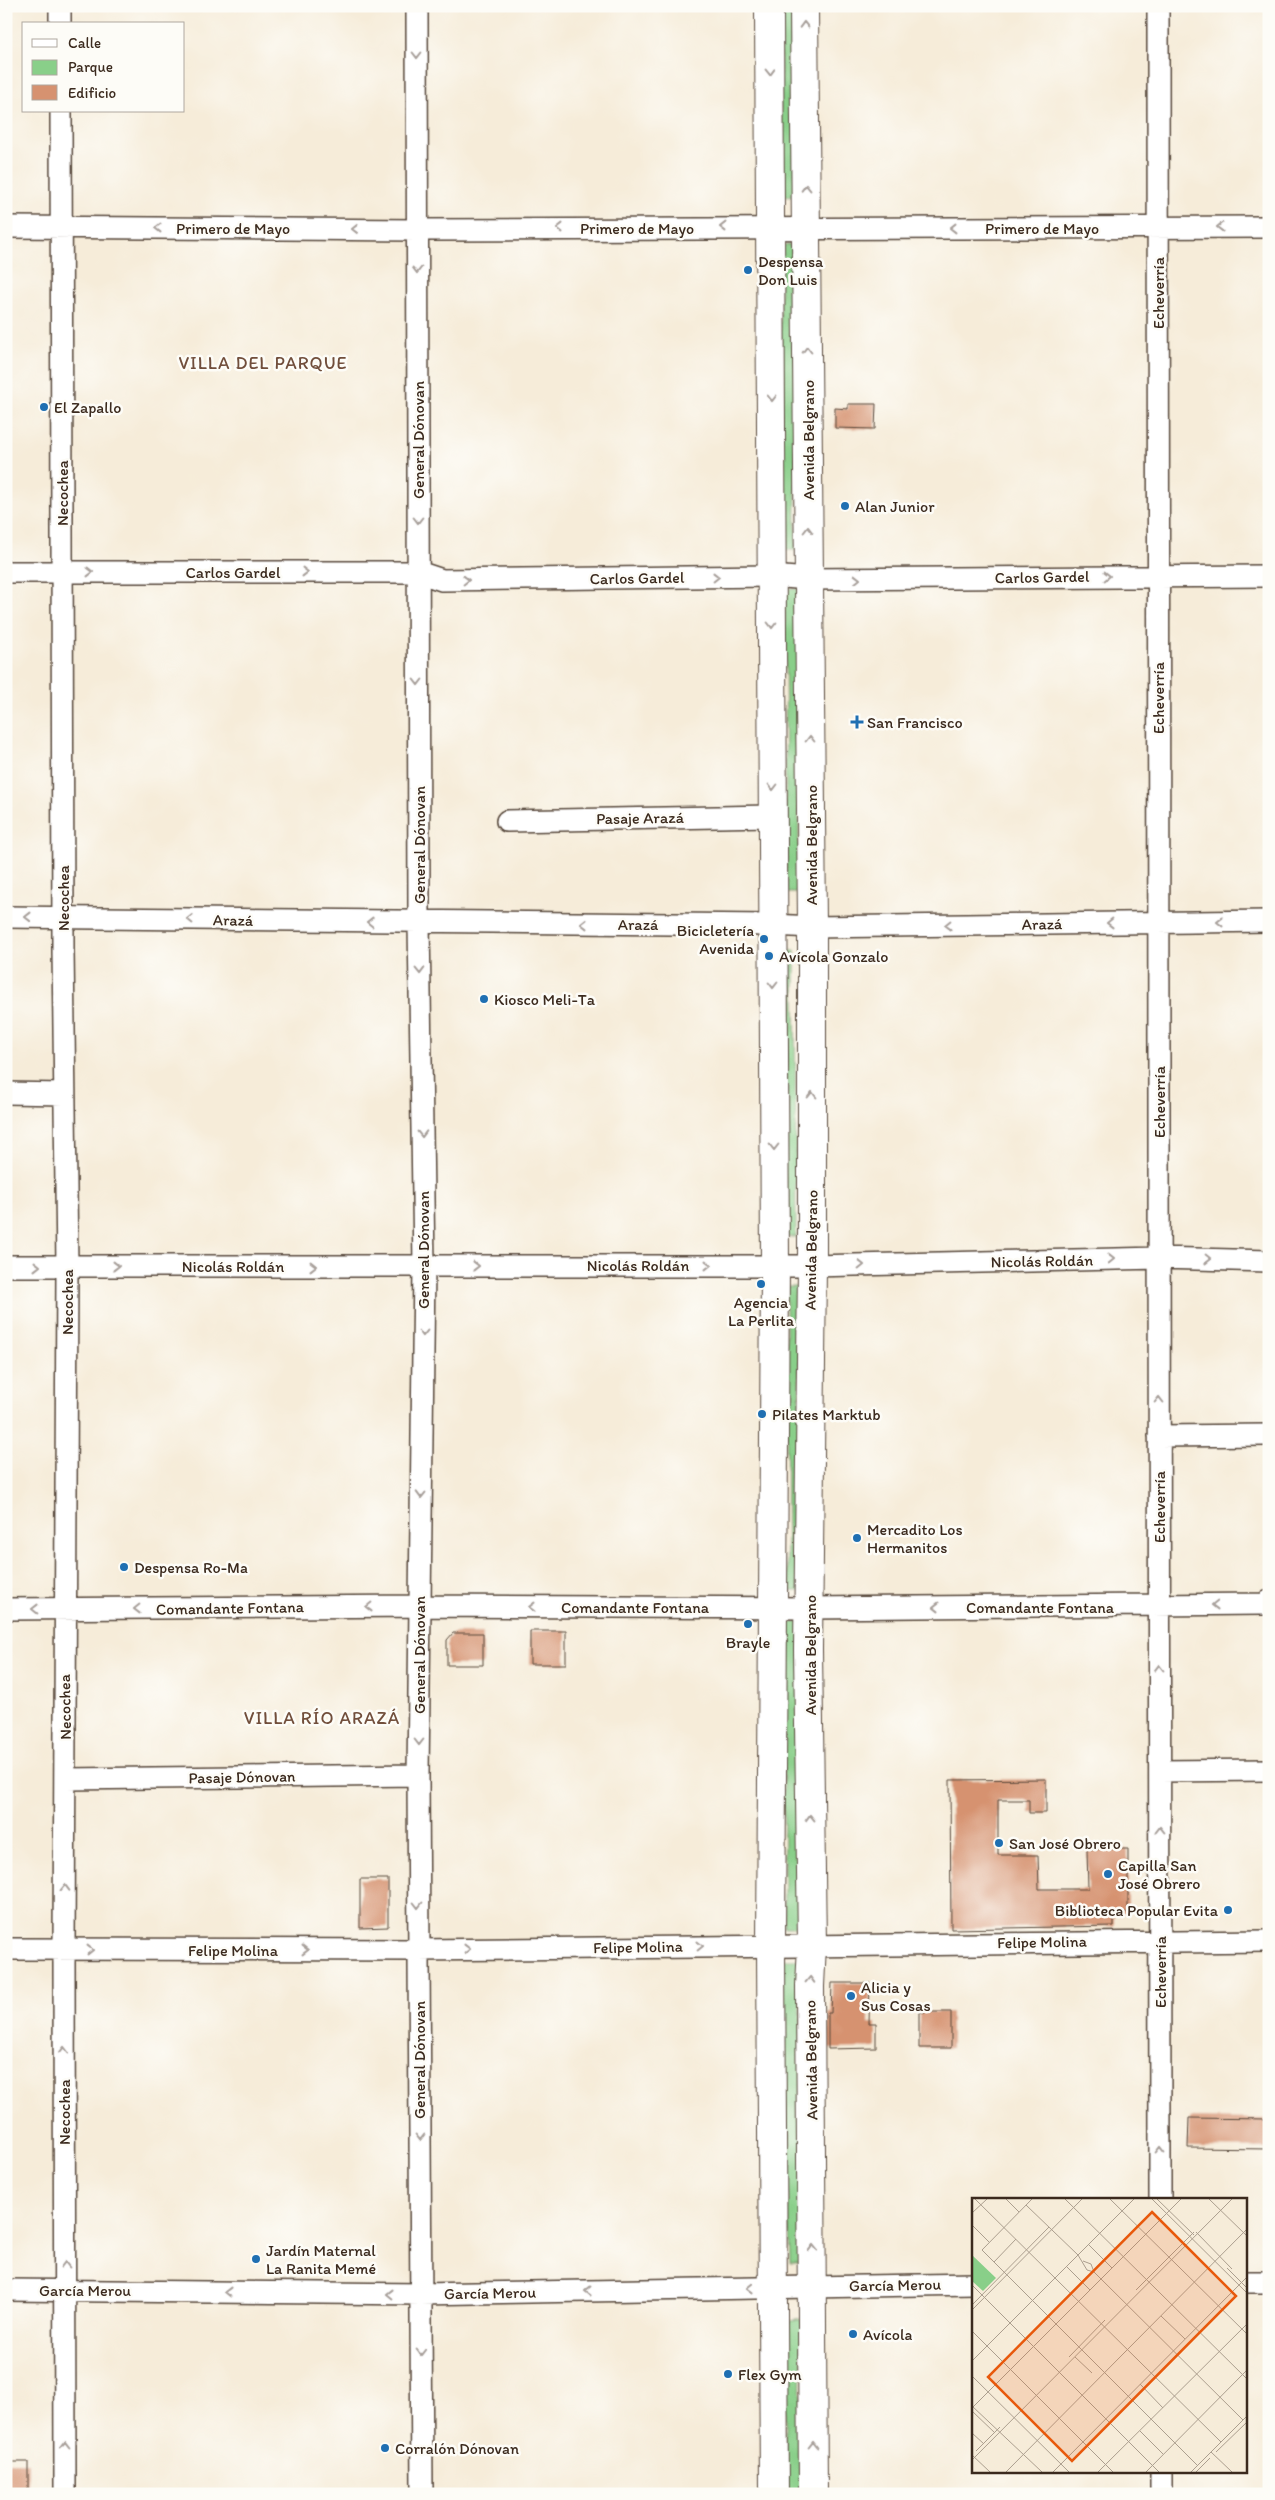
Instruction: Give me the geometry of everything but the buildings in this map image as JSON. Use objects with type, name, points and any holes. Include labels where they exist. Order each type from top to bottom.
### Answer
[{"type":"main road","points":[[769,6],[772,227],[774,1264],[771,1945],[775,2288],[774,2494]]},
{"type":"main road","name":"Avenida Belgrano","points":[[804,6],[812,927],[810,1608],[812,2494]]},
{"type":"street","points":[[60,6],[60,22]]},
{"type":"street","name":"General Dónovan","points":[[417,6],[419,922],[424,1266],[418,1775],[422,2494]]},
{"type":"street","name":"Echeverría","points":[[1158,6],[1160,2198]]},
{"type":"street","name":"Necochea","points":[[61,112],[63,227],[63,917],[67,1266],[64,1610],[66,1779],[64,1950],[66,2494]]},
{"type":"street","name":"Primero de Mayo","points":[[6,227],[417,230],[772,227],[1269,227]]},
{"type":"street","name":"Carlos Gardel","points":[[6,572],[418,572],[442,580],[772,576],[808,579],[1158,575],[1269,576]]},
{"type":"street","name":"Pasaje Arazá","points":[[507,821],[773,816]]},
{"type":"street","name":"Arazá","points":[[6,918],[63,917],[812,927],[1269,921]]},
{"type":"street","points":[[6,1094],[64,1094]]},
{"type":"street","name":"Nicolás Roldán","points":[[6,1266],[774,1264],[812,1266],[1159,1258],[1269,1261]]},
{"type":"street","points":[[1159,1436],[1269,1435]]},
{"type":"street","name":"Comandante Fontana","points":[[6,1609],[420,1606],[810,1608],[1267,1605]]},
{"type":"street","points":[[1160,1772],[1269,1770]]},
{"type":"street","name":"Pasaje Dónovan","points":[[66,1779],[418,1775]]},
{"type":"street","name":"Felipe Molina","points":[[6,1949],[418,1950],[1269,1941]]},
{"type":"street","points":[[1248,2282],[1269,2282]]},
{"type":"street","name":"García Merou","points":[[6,2290],[420,2294],[972,2284]]},
{"type":"street","points":[[1160,2472],[1160,2494]]},
{"type":"green space","points":[[780,6],[795,6],[796,196],[781,196]]},
{"type":"green space","points":[[780,245],[795,245],[796,550],[782,550]]},
{"type":"green space","points":[[785,589],[798,589],[799,893],[786,893]]},
{"type":"green space","points":[[795,950],[796,1237],[780,1237],[780,951]]},
{"type":"green space","points":[[786,1287],[799,1287],[800,1591],[787,1591]]},
{"type":"green space","points":[[801,1622],[802,1927],[784,1927],[783,1623]]},
{"type":"green space","points":[[782,1959],[800,1959],[805,2263],[790,2263]]},
{"type":"green space","points":[[802,2319],[801,2494],[785,2494],[785,2322]]},
{"type":"place","name":"Despensa Don Luis","points":[[748,270]]},
{"type":"place","name":"El Zapallo","points":[[44,407]]},
{"type":"place","name":"Alan Junior","points":[[845,506]]},
{"type":"place","name":"San Francisco","points":[[857,722]]},
{"type":"place","name":"Bicicletería Avenida","points":[[764,939]]},
{"type":"place","name":"Avícola Gonzalo","points":[[769,956]]},
{"type":"place","name":"Kiosco Meli-Ta","points":[[484,999]]},
{"type":"place","name":"Agencia La Perlita","points":[[761,1284]]},
{"type":"place","name":"Pilates Marktub","points":[[762,1414]]},
{"type":"place","name":"Mercadito Los Hermanitos","points":[[857,1538]]},
{"type":"place","name":"Despensa Ro-Ma","points":[[124,1567]]},
{"type":"place","name":"Brayle","points":[[748,1624]]},
{"type":"place","name":"San José Obrero","points":[[999,1843]]},
{"type":"place","name":"Capilla San José Obrero","points":[[1108,1874]]},
{"type":"place","name":"Biblioteca Popular Evita","points":[[1228,1910]]},
{"type":"place","name":"Alicia y Sus Cosas","points":[[851,1996]]},
{"type":"place","name":"Jardín Maternal La Ranita Memé","points":[[256,2259]]},
{"type":"place","name":"Avícola","points":[[853,2334]]},
{"type":"place","name":"Flex Gym","points":[[728,2374]]},
{"type":"place","name":"Corralón Dónovan","points":[[385,2448]]},
{"type":"district","name":"VILLA DEL PARQUE","points":[[263,363]]},
{"type":"district","name":"VILLA RÍO ARAZÁ","points":[[322,1718]]}]
